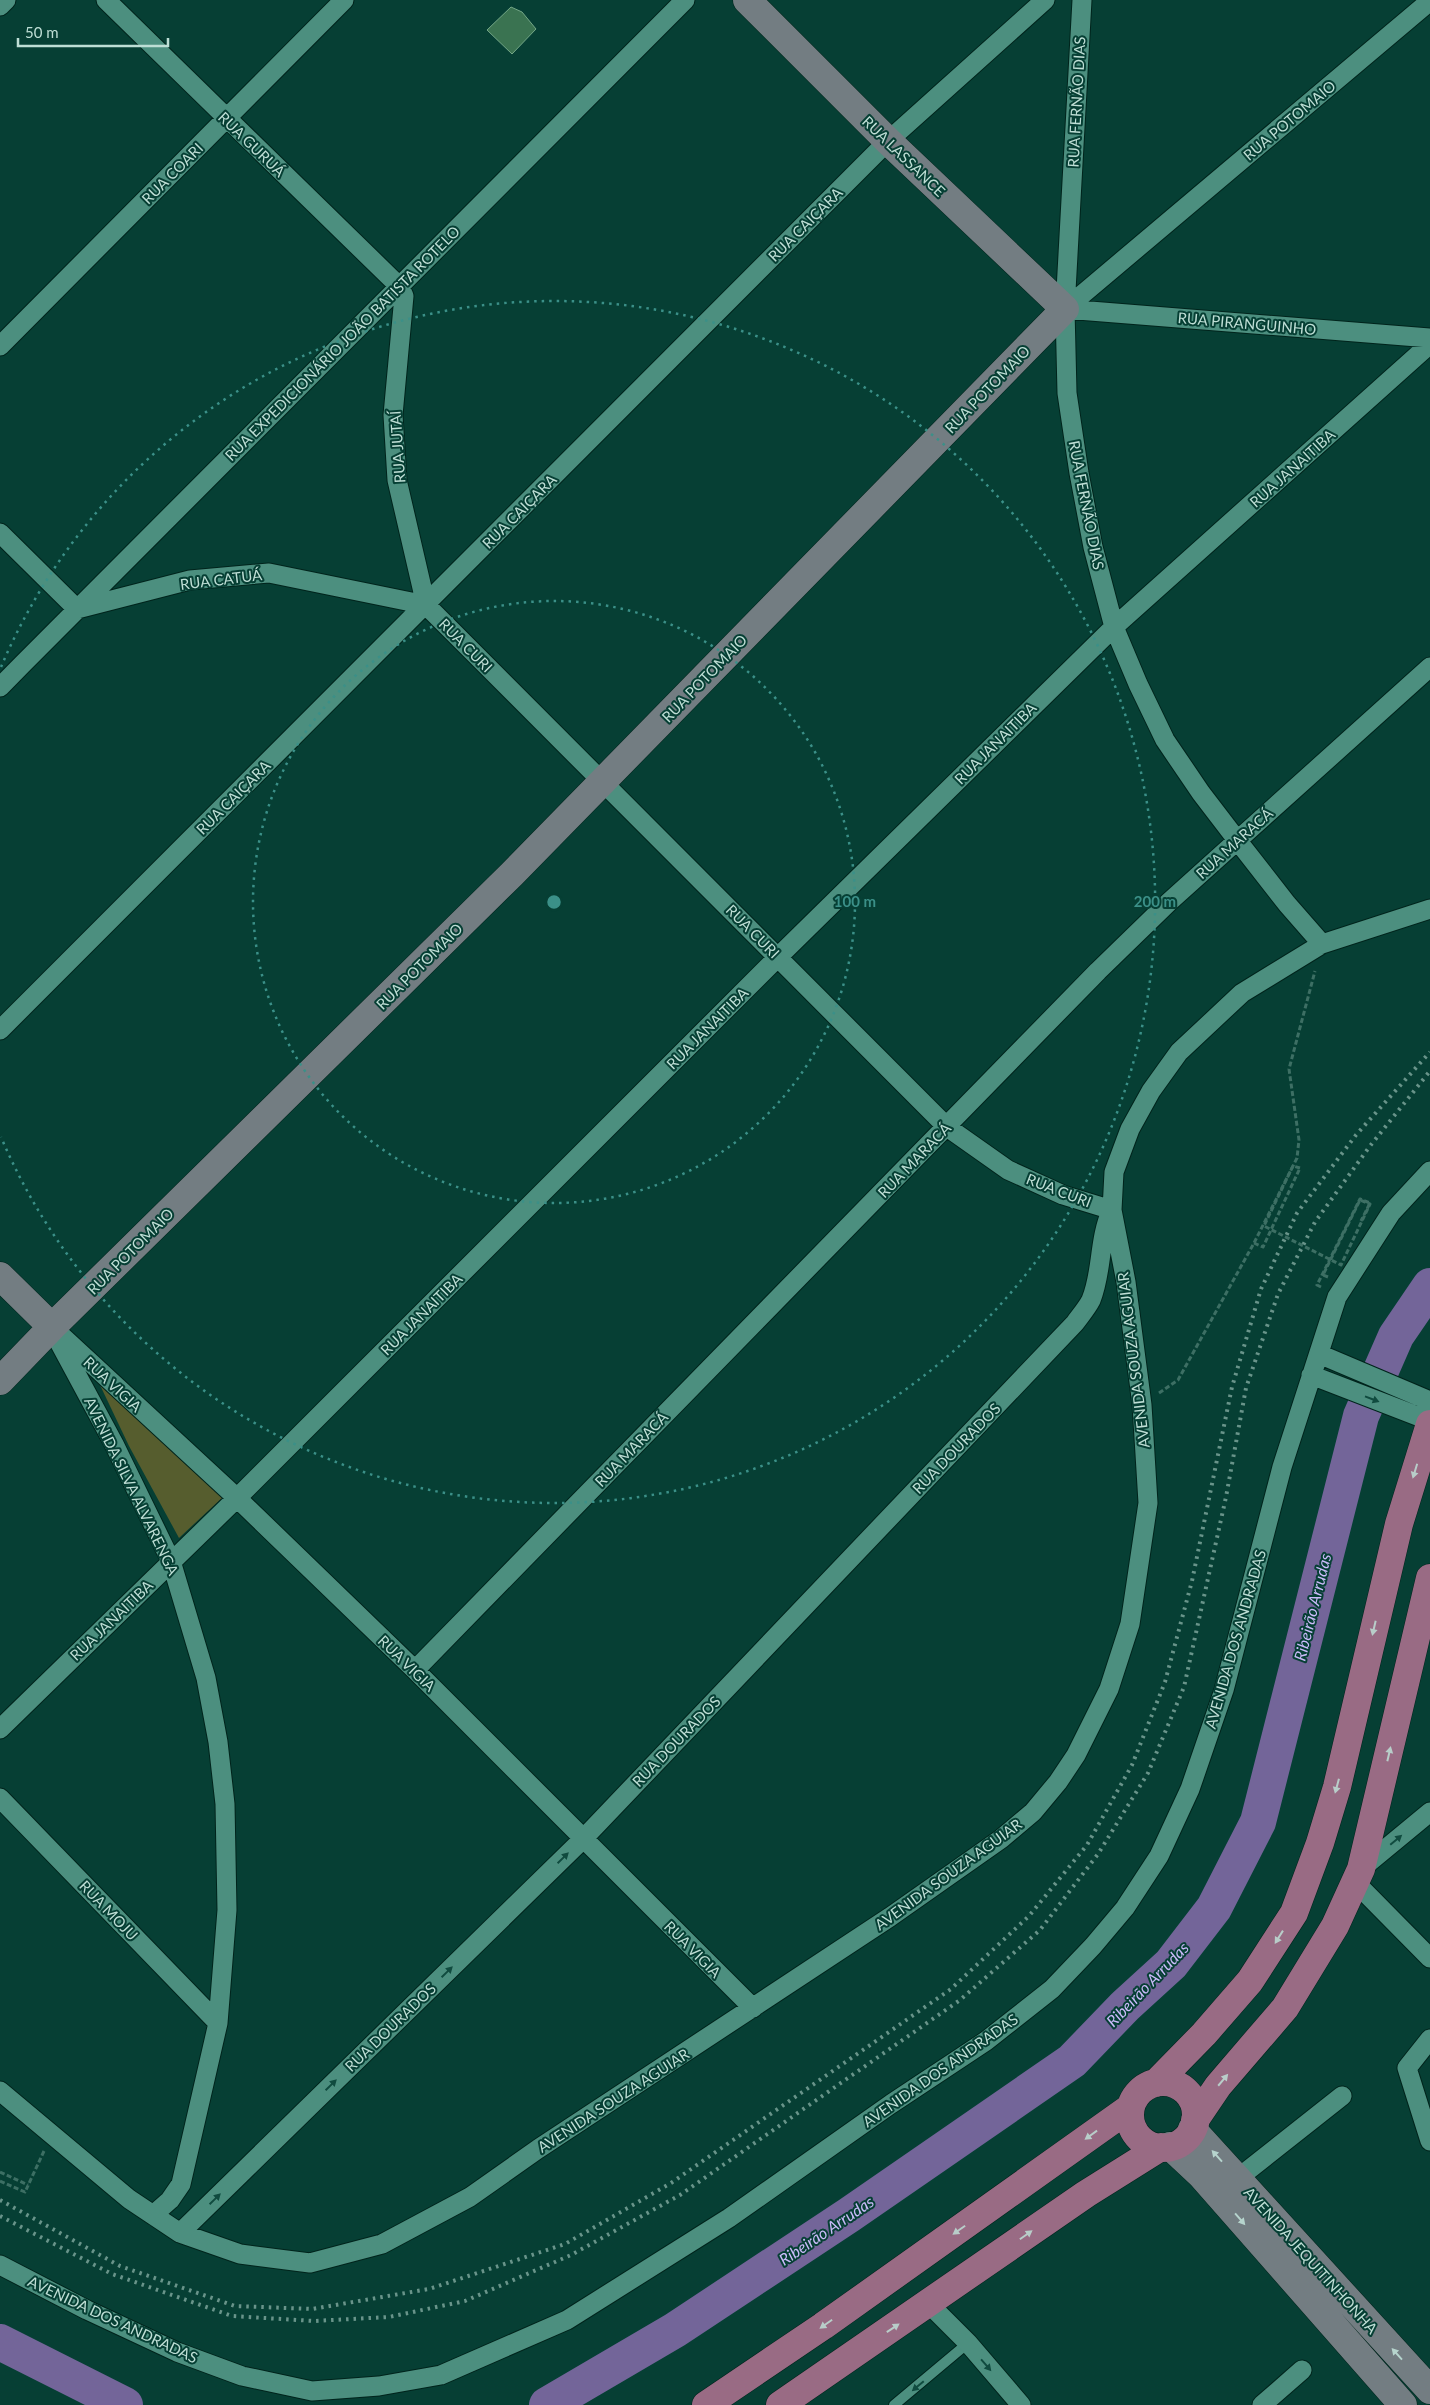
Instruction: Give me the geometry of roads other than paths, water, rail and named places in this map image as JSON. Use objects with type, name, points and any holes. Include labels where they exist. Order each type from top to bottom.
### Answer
[{"type":"main road","points":[[706,2405],[822,2326],[1131,2107],[1140,2091],[1156,2083],[1204,2034],[1250,1982],[1294,1913],[1320,1843],[1336,1787],[1399,1524],[1426,1421]]},
{"type":"main road","points":[[780,2405],[1086,2194],[1165,2147],[1186,2137],[1218,2086],[1285,2008],[1357,1888],[1430,1578]]},
{"type":"main road","points":[[1156,2083],[1166,2082],[1177,2085],[1185,2091],[1192,2099],[1194,2124]]},
{"type":"main road","points":[[1131,2107],[1131,2123],[1138,2137],[1152,2146],[1165,2147]]},
{"type":"street","points":[[0,6],[6,0]]},
{"type":"street","name":"RUA GURUÁ","points":[[106,0],[400,287]]},
{"type":"street","name":"RUA COARI","points":[[0,346],[344,0]]},
{"type":"street","name":"RUA EXPEDICIONÁRIO JOÃO BATISTA ROTELO","points":[[0,687],[236,447],[400,287],[685,0]]},
{"type":"street","name":"RUA LASSANCE","points":[[747,0],[888,141],[1065,309]]},
{"type":"street","name":"RUA CAIÇARA","points":[[0,1030],[888,141],[1046,0]]},
{"type":"street","name":"RUA FERNÃO DIAS","points":[[1082,0],[1065,309],[1067,393],[1093,547],[1114,627],[1138,684],[1165,740],[1201,793],[1237,840],[1287,904],[1322,944]]},
{"type":"street","name":"RUA POTOMAIO","points":[[0,1382],[52,1327],[512,874],[1065,309],[1430,1]]},
{"type":"street","name":"RUA JUTAÍ","points":[[400,287],[404,296],[393,415],[397,480],[426,604]]},
{"type":"street","name":"RUA PIRANGUINHO","points":[[1065,309],[1430,338]]},
{"type":"street","name":"RUA JANAITIBA","points":[[0,1729],[237,1498],[779,956],[1114,627],[1430,344]]},
{"type":"street","points":[[0,533],[77,609]]},
{"type":"street","name":"RUA CATUÁ","points":[[77,609],[190,580],[269,573],[426,604]]},
{"type":"street","name":"RUA CURI","points":[[426,604],[602,782],[779,956],[947,1127],[1008,1170],[1063,1195],[1112,1210]]},
{"type":"street","name":"RUA MARACÁ","points":[[414,1670],[1098,971],[1169,902],[1430,667]]},
{"type":"street","name":"AVENIDA SOUZA AGUIAR","points":[[0,2091],[129,2199],[180,2233],[240,2254],[310,2263],[382,2244],[470,2198],[538,2150],[890,1917],[1001,1839],[1033,1812],[1058,1782],[1076,1755],[1110,1689],[1130,1624],[1148,1503],[1142,1405],[1126,1282],[1112,1210],[1114,1172],[1130,1129],[1151,1091],[1179,1052],[1242,993],[1322,944],[1430,910]]},
{"type":"street","name":"AVENIDA DOS ANDRADAS","points":[[0,2265],[87,2310],[177,2352],[242,2376],[312,2391],[379,2386],[441,2375],[503,2350],[567,2320],[729,2218],[986,2040],[1045,1995],[1093,1946],[1125,1908],[1159,1856],[1190,1789],[1224,1690],[1282,1467],[1328,1357],[1337,1297],[1391,1213],[1430,1171]]},
{"type":"street","name":"RUA DOURADOS","points":[[180,2233],[583,1839],[1075,1323],[1090,1301],[1102,1237],[1112,1210]]},
{"type":"street","name":"AVENIDA SILVA ALVARENGA","points":[[0,1276],[52,1327],[114,1444],[172,1561],[206,1678],[218,1742],[225,1804],[227,1910],[218,2022],[182,2184],[170,2200],[153,2215]]},
{"type":"street","name":"RUA VIGIA","points":[[52,1327],[237,1498],[414,1670],[753,2008]]},
{"type":"street","points":[[1328,1357],[1426,1399]]},
{"type":"street","points":[[1319,1378],[1426,1421]]},
{"type":"street","name":"RUA MOJU","points":[[0,1798],[218,2022]]},
{"type":"street","points":[[1430,1812],[1357,1888],[1430,1958]]},
{"type":"street","points":[[1430,2039],[1407,2068],[1430,2141]]},
{"type":"street","points":[[1237,2179],[1342,2096]]},
{"type":"street","name":"AVENIDA JEQUITINHONHA","points":[[1194,2124],[1237,2179],[1430,2390]]},
{"type":"street","name":"AVENIDA JEQUITINHONHA","points":[[1165,2147],[1201,2175],[1403,2405]]},
{"type":"street","points":[[929,2304],[968,2343],[1021,2405]]},
{"type":"street","points":[[1262,2405],[1302,2370]]},
{"type":"lane","points":[[894,2405],[968,2343]]},
{"type":"waterway","name":"Ribeirão Arrudas","points":[[547,2405],[675,2330],[849,2215],[1072,2061],[1125,2006],[1171,1964],[1214,1908],[1258,1822],[1361,1416],[1396,1336],[1430,1286]]},
{"type":"waterway","name":"Ribeirão Arrudas","points":[[0,2342],[125,2405]]},
{"type":"railway","points":[[0,2200],[120,2266],[235,2306],[312,2309],[429,2289],[565,2244],[671,2183],[951,1989],[1029,1916],[1087,1845],[1132,1765],[1165,1682],[1192,1581],[1232,1387],[1261,1289],[1297,1213],[1356,1135],[1430,1052]]},
{"type":"railway","points":[[0,2216],[112,2274],[232,2316],[314,2321],[389,2317],[465,2301],[571,2255],[680,2195],[960,2000],[1040,1930],[1098,1854],[1148,1773],[1184,1687],[1226,1497],[1246,1388],[1278,1294],[1315,1222],[1370,1146],[1430,1071]]}]
